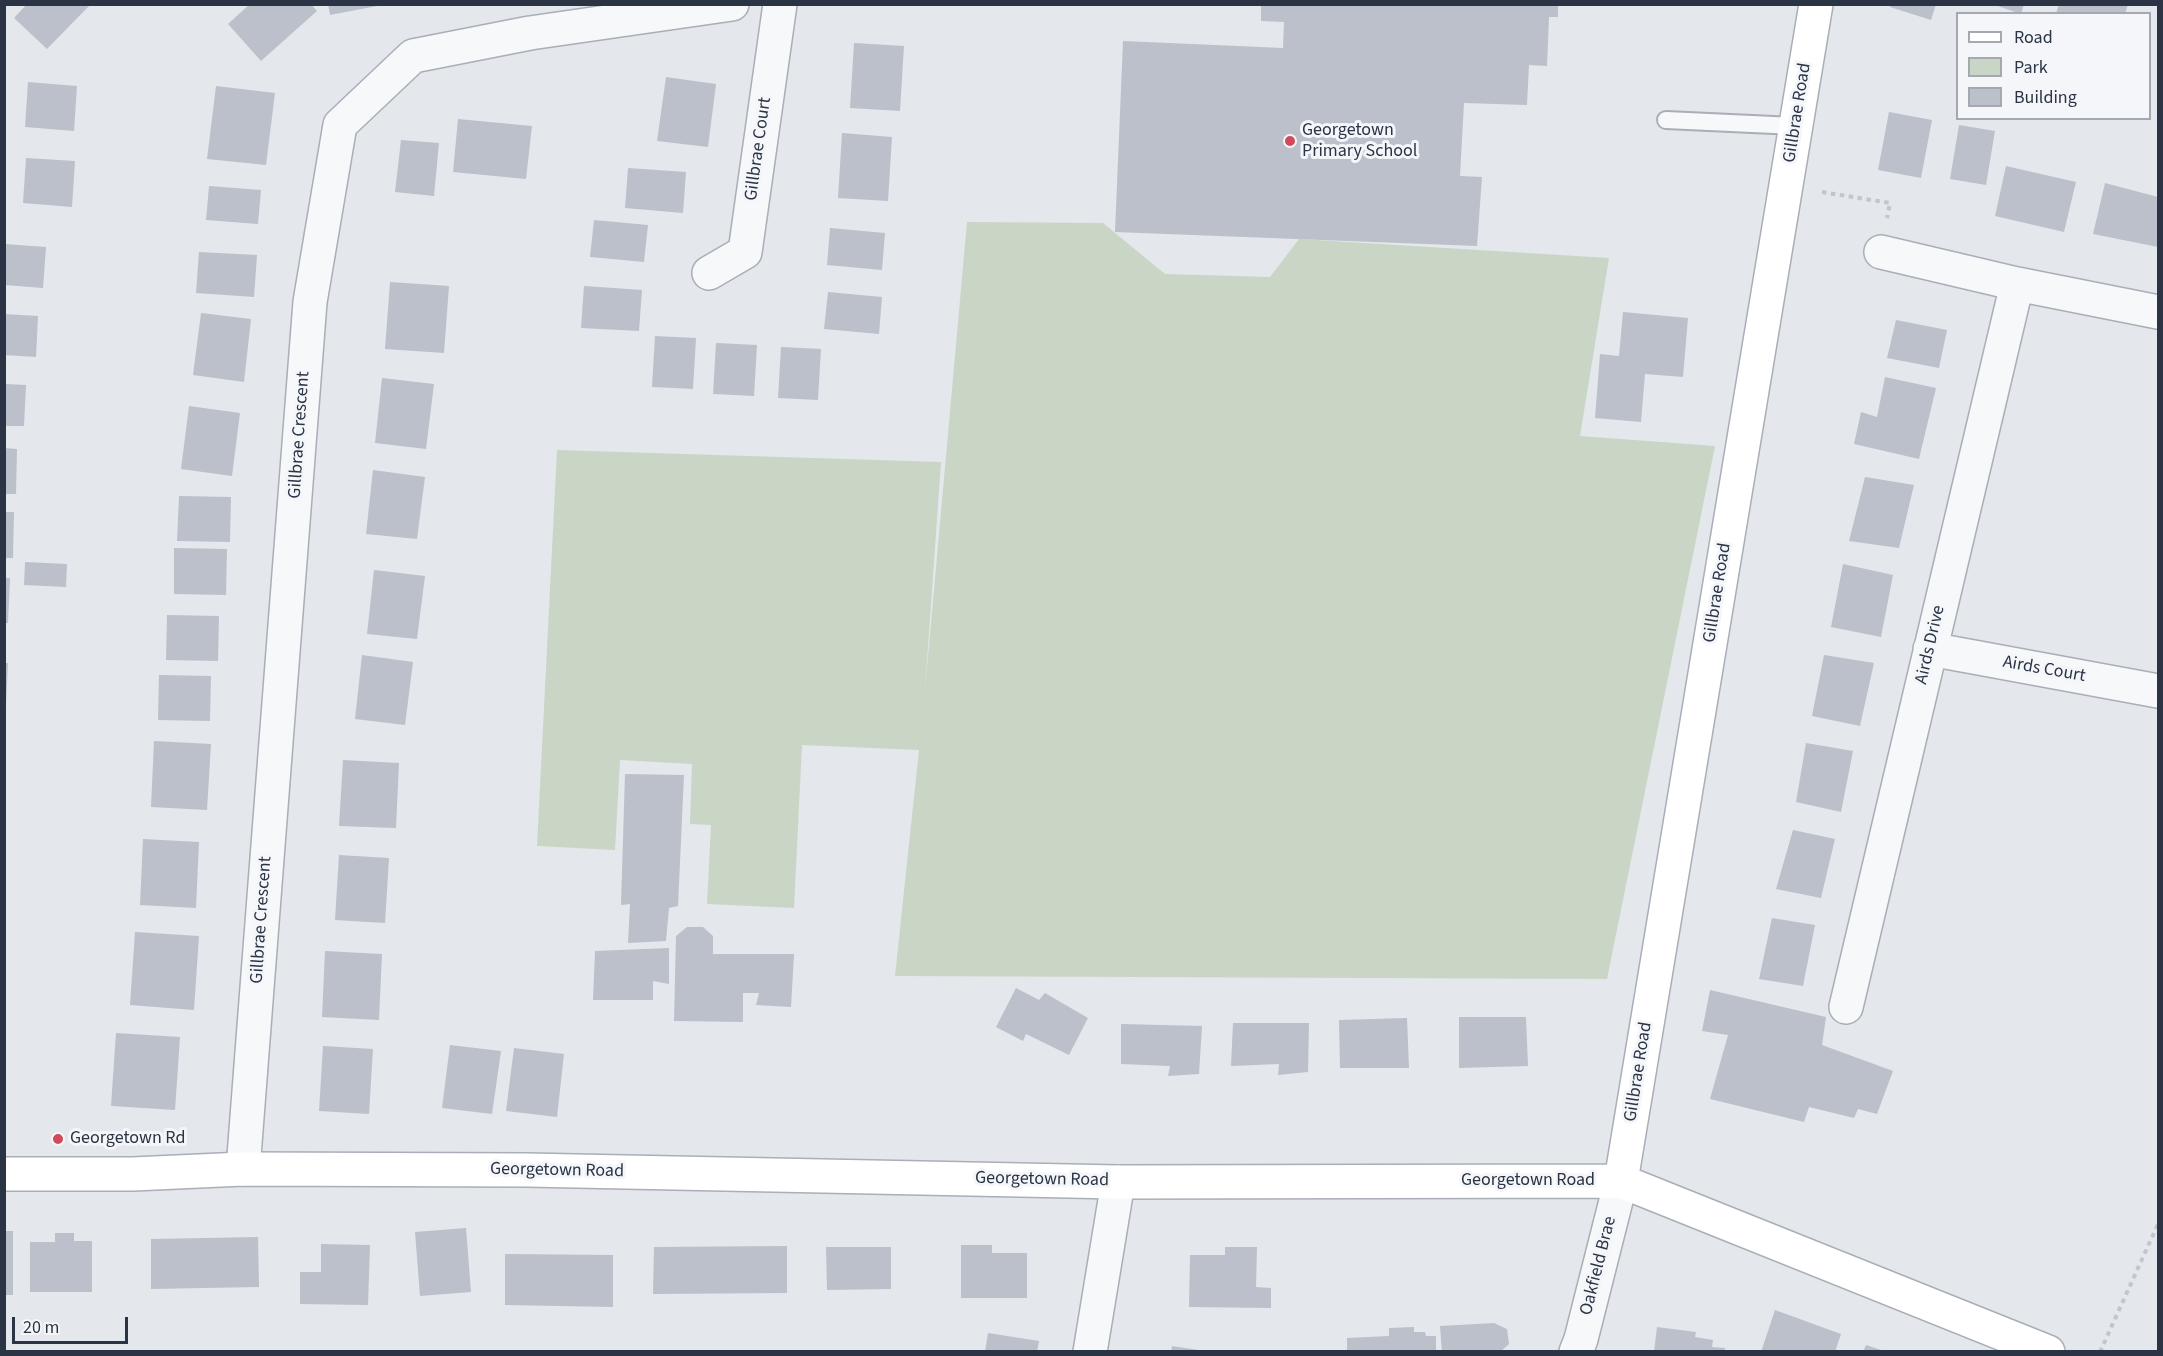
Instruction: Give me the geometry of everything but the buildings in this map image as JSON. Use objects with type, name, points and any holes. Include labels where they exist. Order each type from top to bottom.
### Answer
[{"type":"street","name":"Gillbrae Crescent","points":[[243,1169],[310,302],[340,125],[413,56],[530,33],[732,4]]},
{"type":"street","name":"Gillbrae Court","points":[[709,273],[745,252],[780,4]]},
{"type":"street","name":"Gillbrae Road","points":[[1622,1181],[1815,4]]},
{"type":"street","points":[[1881,252],[2017,284],[2158,312]]},
{"type":"street","name":"Airds Drive","points":[[1846,1007],[2017,284]]},
{"type":"street","name":"Airds Court","points":[[1930,649],[2158,690]]},
{"type":"street","name":"Georgetown Road","points":[[4,1174],[133,1174],[243,1169],[527,1170],[1118,1182],[1622,1181],[2048,1352]]},
{"type":"street","name":"Oakfield Brae","points":[[1576,1352],[1622,1181]]},
{"type":"street","points":[[1090,1352],[1118,1182]]},
{"type":"lane","points":[[1666,120],[1796,126]]},
{"type":"path","points":[[1785,186],[1890,202],[1881,252]]},
{"type":"path","points":[[2100,1352],[2158,1224]]},
{"type":"green space","points":[[967,222],[1103,223],[1165,274],[1270,277],[1299,239],[1609,258],[1580,436],[1715,446],[1607,979],[895,976],[919,750],[802,745],[794,908],[707,904],[711,825],[690,824],[692,764],[620,760],[615,850],[537,846],[557,450],[941,462],[925,690]]},
{"type":"place","name":"Georgetown Primary School","points":[[1290,141]]},
{"type":"place","name":"Georgetown Rd","points":[[58,1139]]}]
